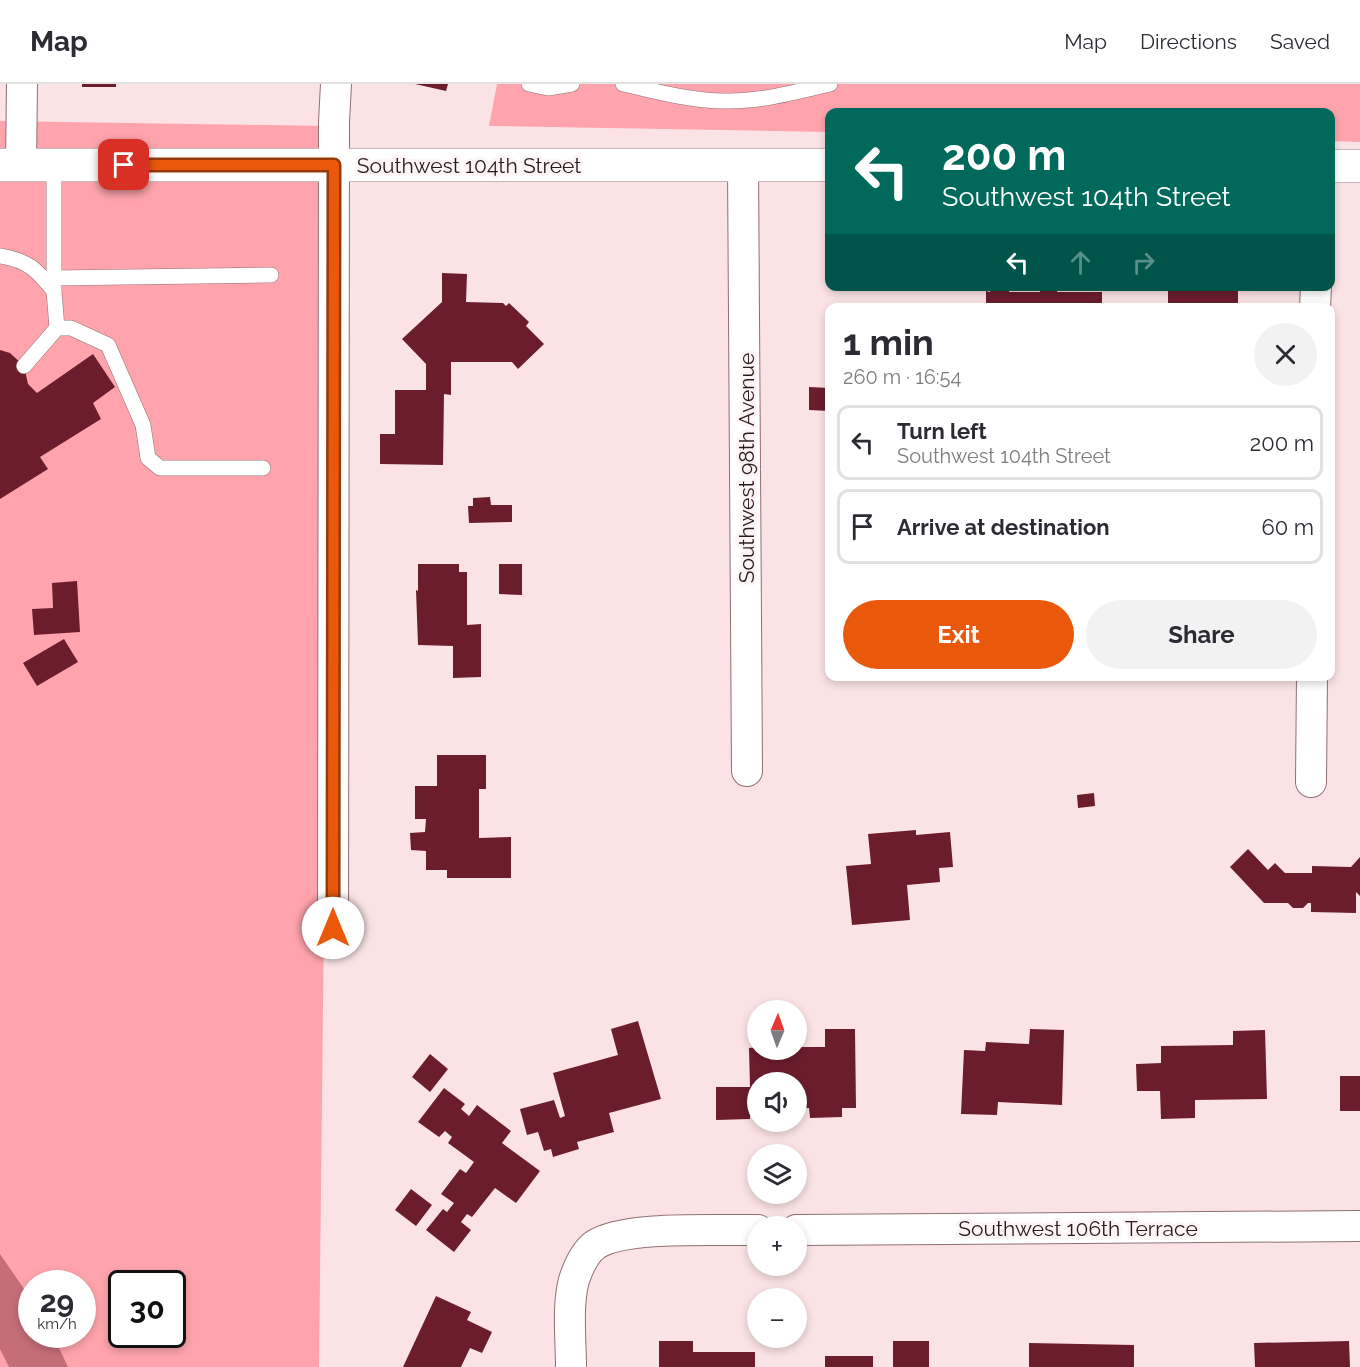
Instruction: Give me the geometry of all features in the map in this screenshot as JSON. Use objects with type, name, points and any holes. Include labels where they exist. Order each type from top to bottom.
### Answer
[{"type":"street","points":[[11,165],[22,84]]},
{"type":"street","points":[[333,928],[336,84]]},
{"type":"street","name":"Southwest 104th Street","points":[[11,165],[825,165]]},
{"type":"street","name":"Southwest 98th Avenue","points":[[744,165],[747,771]]},
{"type":"street","points":[[1335,166],[1360,166]]},
{"type":"street","points":[[1311,782],[1312,681]]},
{"type":"street","name":"Southwest 106th Terrace","points":[[807,1230],[1360,1226]]},
{"type":"street","points":[[571,1367],[572,1289],[582,1261],[595,1245],[632,1233],[747,1230]]},
{"type":"lane","points":[[529,84],[548,88],[572,84]]},
{"type":"lane","points":[[623,84],[724,101],[773,98],[830,84]]},
{"type":"lane","points":[[24,366],[57,328],[54,284],[54,165]]},
{"type":"lane","points":[[0,256],[14,258],[35,268],[54,284],[271,275]]},
{"type":"lane","points":[[57,328],[71,328],[108,345],[143,425],[148,458],[159,468],[263,468]]},
{"type":"shaded area","points":[[497,84],[1360,84],[1360,142],[1335,141],[1335,108],[825,108],[825,132],[489,126]]},
{"type":"shaded area","points":[[0,121],[328,126],[331,289],[319,1367],[0,1367]]},
{"type":"shaded area","points":[[0,1254],[18,1280],[18,1348],[59,1348],[68,1367],[9,1367],[0,1349]]},
{"type":"building","points":[[82,84],[116,84],[116,87],[82,87]]},
{"type":"building","points":[[415,84],[448,84],[446,91]]},
{"type":"building","points":[[442,273],[467,274],[466,302],[503,303],[506,306],[509,303],[529,322],[526,326],[544,344],[518,369],[512,362],[451,362],[451,395],[444,394],[443,465],[380,464],[380,434],[395,434],[395,390],[426,390],[426,364],[402,339],[442,302]]},
{"type":"building","points":[[986,291],[1102,292],[1102,303],[986,303]]},
{"type":"building","points":[[1168,291],[1238,291],[1238,303],[1168,303]]},
{"type":"building","points":[[0,350],[10,353],[24,366],[28,384],[37,393],[93,354],[115,387],[93,403],[101,419],[40,457],[48,469],[0,499]]},
{"type":"building","points":[[809,387],[825,388],[825,411],[809,410]]},
{"type":"building","points":[[490,497],[491,505],[512,505],[512,522],[469,523],[468,506],[473,506],[473,498]]},
{"type":"building","points":[[418,564],[459,564],[459,572],[467,572],[467,625],[481,624],[481,677],[453,678],[453,646],[418,645],[416,590],[418,591]]},
{"type":"building","points":[[499,564],[522,564],[522,595],[499,594]]},
{"type":"building","points":[[77,581],[80,632],[34,635],[32,609],[53,608],[52,583]]},
{"type":"building","points":[[64,639],[78,662],[37,686],[23,663]]},
{"type":"building","points":[[437,755],[486,755],[486,789],[479,789],[479,838],[511,837],[511,878],[447,878],[447,870],[426,870],[426,851],[411,850],[410,833],[425,832],[426,819],[415,819],[415,786],[437,786]]},
{"type":"building","points":[[1094,793],[1095,806],[1078,808],[1077,795]]},
{"type":"building","points":[[916,830],[916,835],[950,832],[953,867],[939,868],[940,882],[907,885],[910,920],[852,925],[846,866],[871,864],[868,834]]},
{"type":"building","points":[[1248,849],[1268,870],[1275,863],[1285,873],[1312,873],[1312,866],[1351,867],[1360,857],[1360,896],[1356,892],[1356,913],[1311,912],[1311,903],[1303,908],[1293,908],[1288,903],[1264,903],[1230,867]]},
{"type":"building","points":[[638,1021],[661,1099],[609,1113],[614,1132],[577,1142],[579,1149],[553,1157],[551,1149],[544,1151],[538,1132],[527,1135],[520,1109],[554,1100],[560,1118],[565,1116],[553,1073],[618,1055],[611,1029]]},
{"type":"building","points":[[825,1029],[855,1029],[856,1108],[842,1108],[842,1117],[810,1118],[809,1108],[807,1108],[807,1072],[750,1072],[749,1060],[807,1060],[807,1047],[825,1047]]},
{"type":"building","points":[[1030,1029],[1064,1030],[1062,1105],[998,1102],[997,1115],[961,1114],[964,1050],[985,1051],[986,1042],[1029,1044]]},
{"type":"building","points":[[1265,1030],[1267,1099],[1195,1100],[1195,1118],[1161,1119],[1160,1091],[1137,1091],[1136,1064],[1161,1063],[1161,1046],[1233,1045],[1233,1031]]},
{"type":"building","points":[[430,1054],[448,1069],[430,1092],[412,1077]]},
{"type":"building","points":[[1340,1076],[1360,1076],[1360,1111],[1340,1111]]},
{"type":"building","points":[[716,1087],[747,1087],[747,1119],[716,1120]]},
{"type":"building","points":[[444,1088],[465,1104],[461,1109],[469,1116],[477,1105],[511,1131],[502,1143],[540,1171],[516,1203],[495,1188],[472,1217],[467,1214],[461,1222],[471,1230],[454,1252],[426,1230],[443,1209],[447,1212],[454,1203],[441,1194],[460,1169],[466,1173],[474,1162],[448,1143],[452,1137],[445,1131],[439,1137],[418,1122]]},
{"type":"building","points":[[411,1189],[432,1205],[416,1226],[395,1210]]},
{"type":"building","points":[[436,1296],[471,1312],[467,1320],[492,1332],[482,1353],[470,1348],[461,1367],[403,1367]]},
{"type":"building","points":[[659,1341],[693,1341],[693,1352],[755,1352],[755,1367],[659,1367]]},
{"type":"building","points":[[893,1341],[929,1341],[929,1367],[893,1367]]},
{"type":"building","points":[[1349,1341],[1350,1367],[1255,1367],[1254,1343]]},
{"type":"building","points":[[1029,1343],[1134,1345],[1134,1367],[1029,1367]]},
{"type":"building","points":[[825,1356],[873,1356],[873,1367],[825,1367]]},
{"type":"route","points":[[124,165],[334,165],[333,928]]}]
